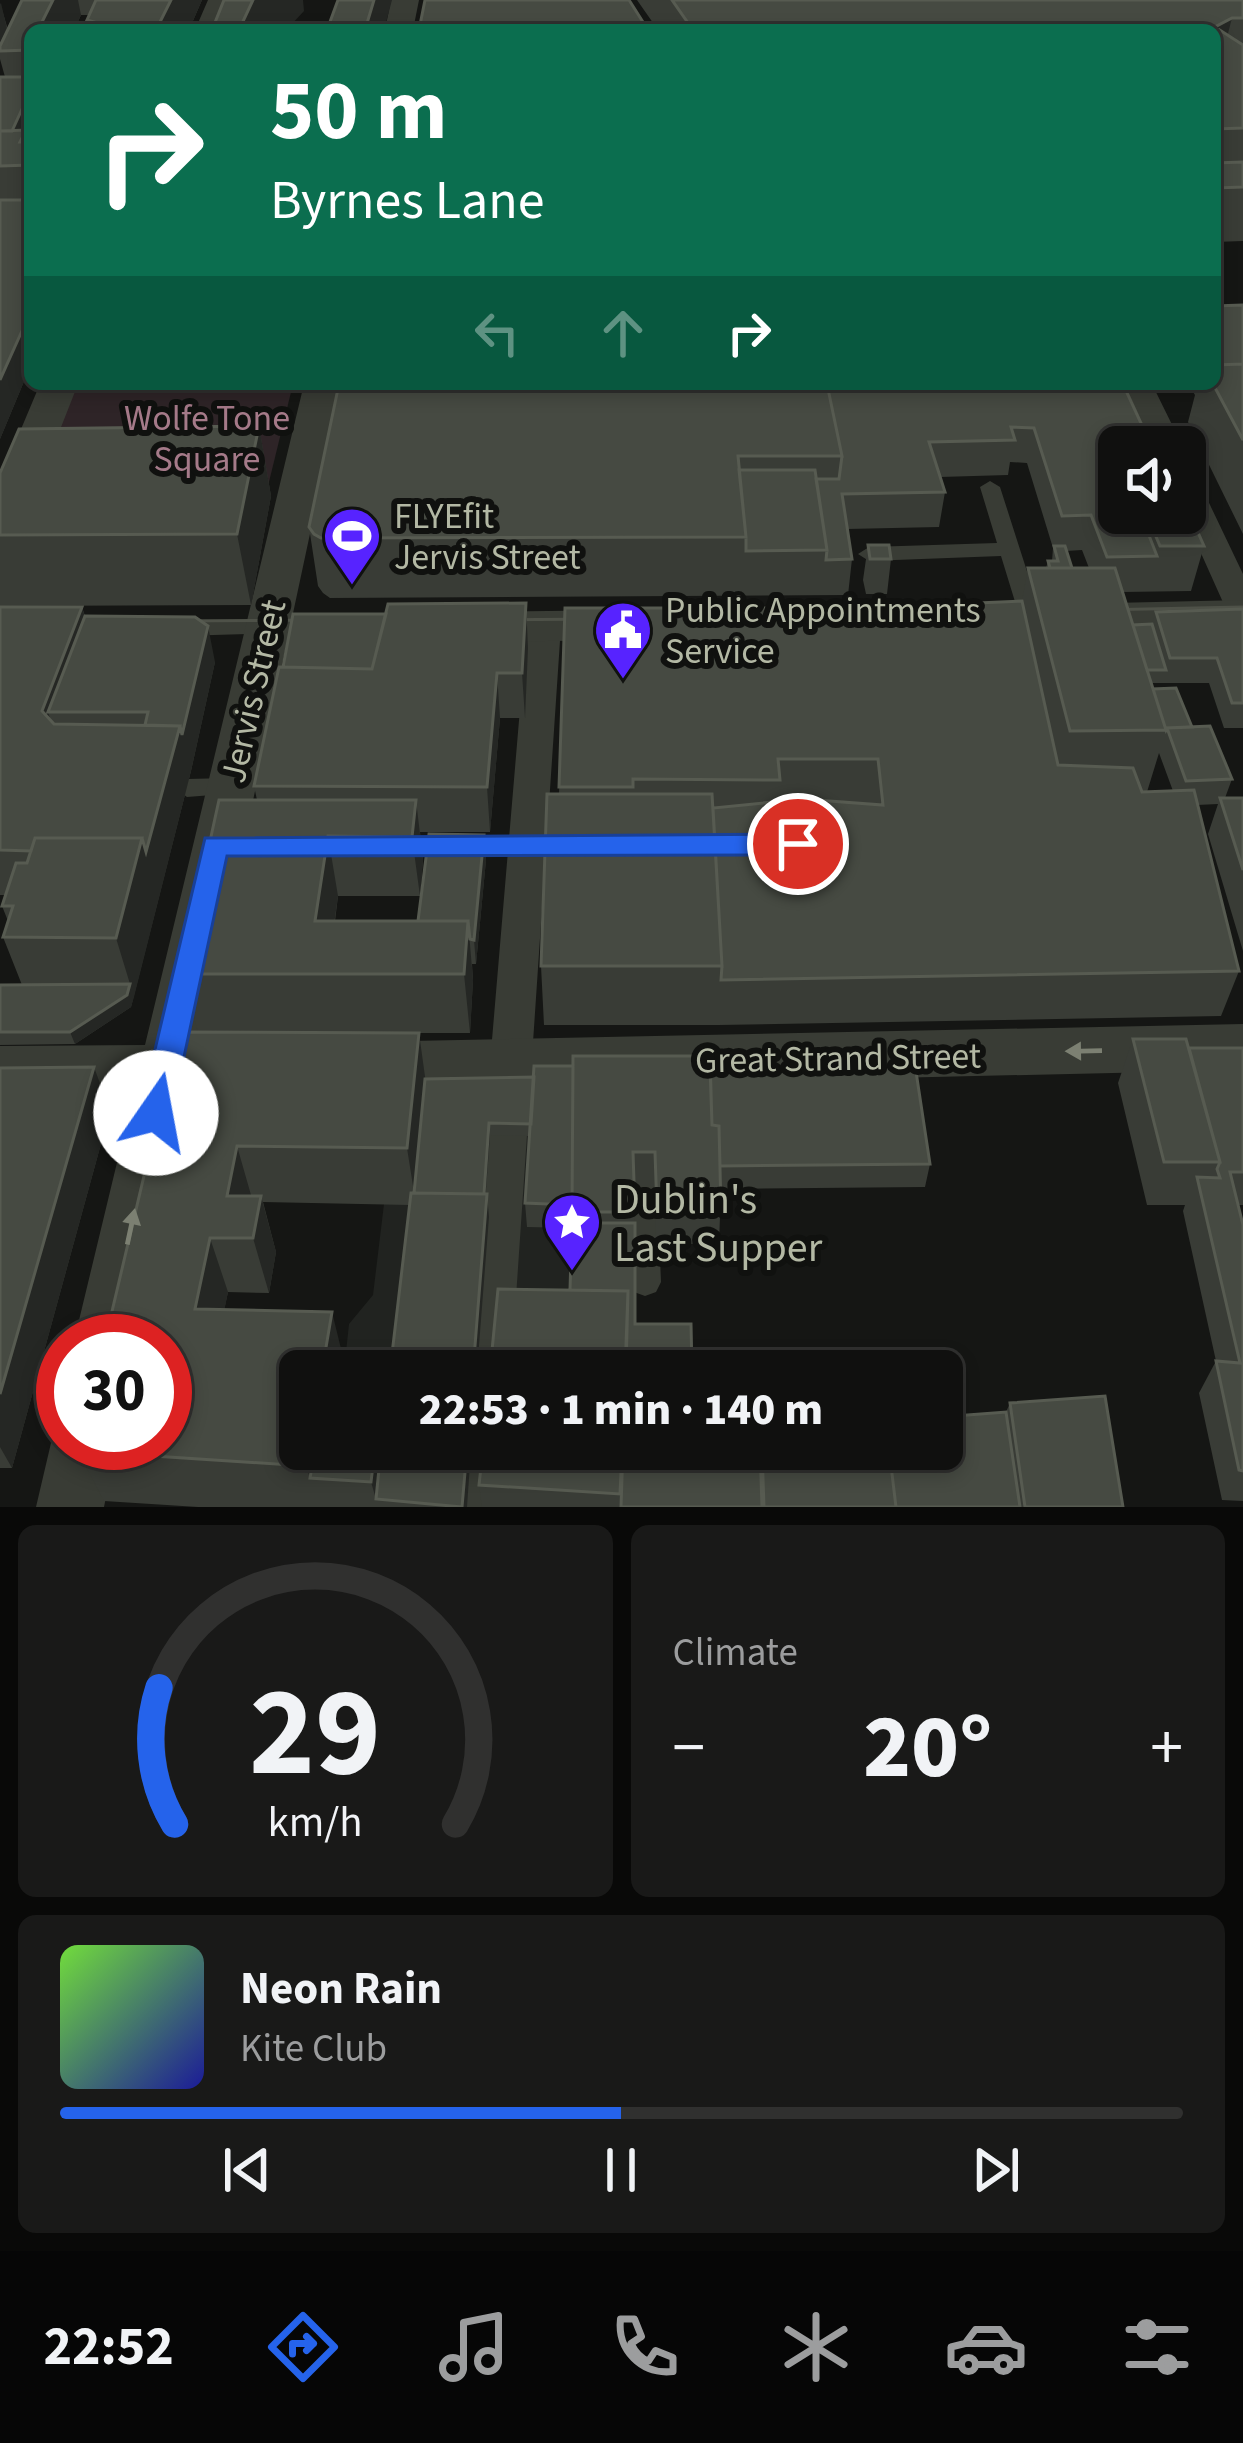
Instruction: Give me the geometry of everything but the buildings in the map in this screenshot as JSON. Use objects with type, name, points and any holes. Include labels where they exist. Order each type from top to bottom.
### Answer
[{"type":"street","points":[[0,529],[57,390]]},
{"type":"street","name":"Jervis Street","points":[[112,1314],[166,1068],[227,845],[208,788],[286,628],[312,480],[321,390]]},
{"type":"street","points":[[1142,390],[1167,426]]},
{"type":"street","points":[[1009,619],[1103,630],[1243,611],[1206,530]]},
{"type":"street","points":[[424,627],[678,624]]},
{"type":"street","points":[[489,1350],[544,626]]},
{"type":"street","name":"Great Strand Street","points":[[0,1070],[292,1067],[508,1097],[640,1076],[1243,1047]]},
{"type":"street","points":[[70,1507],[78,1470]]},
{"type":"street","points":[[476,1507],[479,1470]]},
{"type":"lane","points":[[990,487],[1010,549],[1009,619]]},
{"type":"lane","points":[[869,554],[1010,549]]},
{"type":"lane","points":[[156,629],[286,628]]},
{"type":"lane","points":[[359,845],[572,845]]},
{"type":"lane","points":[[642,1186],[645,1282]]},
{"type":"shaded area","points":[[574,1079],[623,1350],[346,1350],[349,1324],[373,1295],[384,1204]]},
{"type":"green space","name":"Wolfe Tone Square","points":[[67,390],[292,390],[267,490],[48,435]]},
{"type":"tram line","points":[[1098,610],[1243,607]]},
{"type":"tram line","points":[[492,620],[600,619]]},
{"type":"tram line","points":[[168,621],[324,620]]},
{"type":"place","name":"FLYEfit Jervis Street","points":[[352,587]]},
{"type":"place","name":"Public Appointments Service","points":[[623,681]]},
{"type":"place","name":"Dublin's Last Supper","points":[[572,1273]]},
{"type":"route","points":[[156,1113],[215,845],[798,844]]}]
